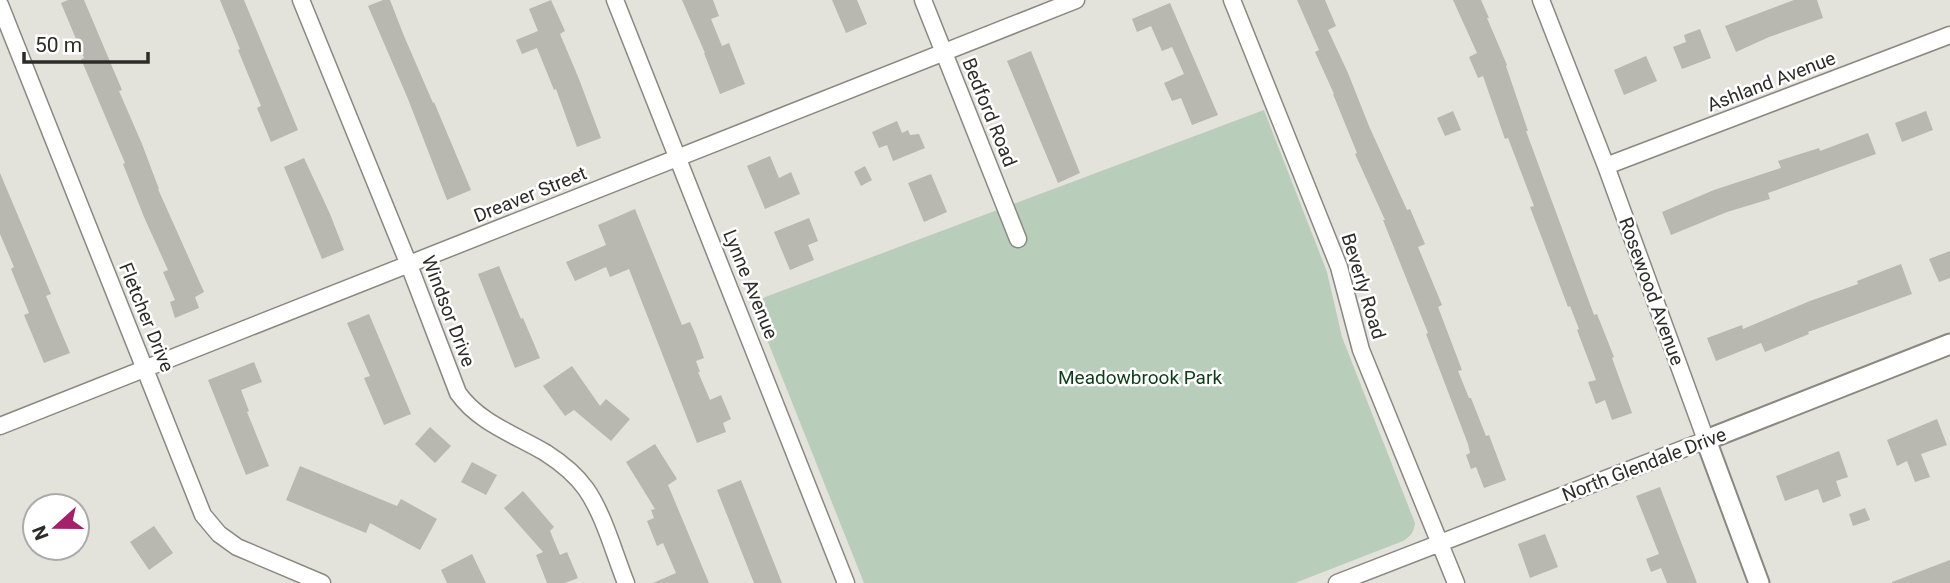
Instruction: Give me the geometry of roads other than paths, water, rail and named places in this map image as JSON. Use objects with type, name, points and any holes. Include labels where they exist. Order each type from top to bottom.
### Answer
[{"type":"street","name":"Windsor Drive","points":[[301,0],[458,393],[478,415],[548,455],[585,488],[596,508],[626,583]]},
{"type":"street","name":"Lynne Avenue","points":[[615,0],[846,583]]},
{"type":"street","name":"Bedford Road","points":[[923,0],[1018,239]]},
{"type":"street","name":"Dreaver Street","points":[[0,426],[1076,0]]},
{"type":"street","name":"Beverly Road","points":[[1232,0],[1339,267],[1361,350],[1456,583]]},
{"type":"street","name":"Rosewood Avenue","points":[[1541,0],[1606,166],[1759,583]]},
{"type":"street","name":"Fletcher Drive","points":[[0,5],[203,515],[219,534],[237,547],[322,583]]},
{"type":"street","name":"Ashland Avenue","points":[[1606,166],[1950,35]]},
{"type":"street","name":"North Glendale Drive","points":[[1337,583],[1950,344]]},
{"type":"park label","name":"Meadowbrook Park","points":[[1140,377]]}]
